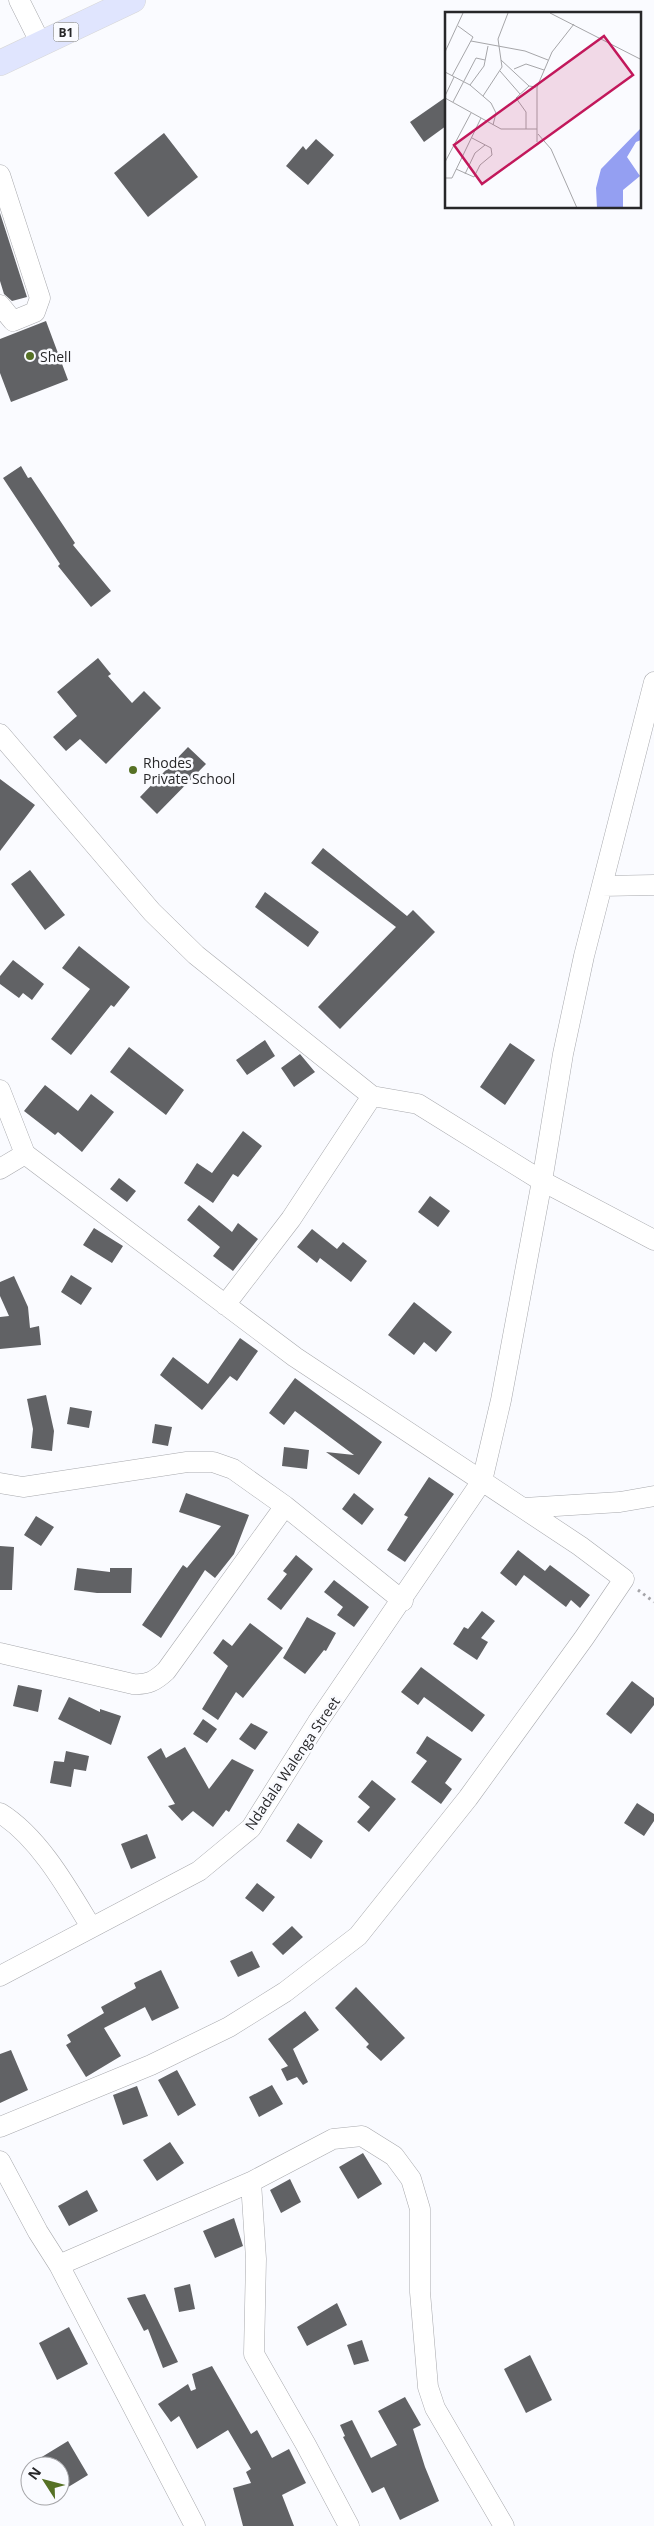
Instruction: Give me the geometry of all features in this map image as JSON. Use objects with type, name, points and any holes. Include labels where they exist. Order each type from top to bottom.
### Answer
[{"type":"main road","name":"B1","points":[[0,63],[133,0]]},
{"type":"street","points":[[19,0],[41,44]]},
{"type":"street","points":[[0,175],[40,298],[35,312],[13,321],[0,305]]},
{"type":"street","points":[[482,1481],[501,1400],[542,1181],[563,1054],[602,886],[654,682]]},
{"type":"street","points":[[0,734],[152,912],[196,955],[372,1096],[418,1104],[542,1181],[654,1240]]},
{"type":"street","points":[[602,886],[654,885]]},
{"type":"street","points":[[0,1090],[25,1154],[295,1357],[524,1508],[624,1579],[584,1638],[468,1798],[358,1936],[285,1992],[229,2027],[151,2066],[0,2127]]},
{"type":"street","points":[[225,1305],[292,1219],[372,1096]]},
{"type":"street","points":[[0,1169],[25,1154]]},
{"type":"street","points":[[0,1483],[24,1487],[201,1461],[233,1469],[285,1506],[403,1601]]},
{"type":"street","name":"Ndadala Walenga Street","points":[[0,1976],[199,1871],[251,1828],[317,1723],[403,1601],[482,1481]]},
{"type":"street","points":[[524,1508],[620,1502],[654,1496]]},
{"type":"street","points":[[0,1653],[133,1684],[146,1684],[156,1680],[166,1671],[285,1506]]},
{"type":"street","points":[[0,1813],[24,1833],[48,1862],[91,1927]]},
{"type":"street","points":[[59,2265],[251,2182],[333,2140],[362,2136],[394,2156],[411,2180],[420,2209],[420,2292],[428,2387],[431,2398],[504,2526]]},
{"type":"street","points":[[0,2160],[38,2232],[59,2265],[195,2526]]},
{"type":"street","points":[[251,2182],[256,2259],[254,2354],[306,2445],[349,2526]]},
{"type":"building","points":[[445,98],[445,127],[424,142],[410,122]]},
{"type":"building","points":[[164,133],[198,177],[148,217],[114,173]]},
{"type":"building","points":[[316,139],[334,155],[308,185],[286,166],[303,146],[306,150]]},
{"type":"building","points":[[0,213],[27,297],[12,301],[4,294],[0,281]]},
{"type":"building","name":"Shell","points":[[46,321],[68,380],[11,402],[0,373],[0,339]]},
{"type":"building","points":[[21,466],[28,478],[31,477],[75,543],[73,545],[111,591],[91,607],[58,566],[60,564],[3,478]]},
{"type":"building","points":[[98,658],[111,674],[108,676],[132,703],[144,691],[161,708],[106,764],[80,739],[66,751],[53,737],[77,716],[57,692]]},
{"type":"building","points":[[188,747],[206,764],[157,814],[140,797]]},
{"type":"building","points":[[0,779],[35,805],[0,851]]},
{"type":"building","points":[[323,848],[407,916],[413,910],[435,932],[340,1029],[318,1007],[396,927],[311,863]]},
{"type":"building","points":[[30,870],[65,915],[45,930],[11,884]]},
{"type":"building","points":[[265,892],[319,932],[308,947],[255,907]]},
{"type":"building","points":[[79,946],[130,987],[114,1007],[111,1005],[71,1055],[51,1039],[90,989],[62,968]]},
{"type":"building","points":[[13,960],[44,984],[32,1000],[23,993],[19,998],[0,984],[0,976]]},
{"type":"building","points":[[265,1040],[275,1056],[247,1075],[236,1060]]},
{"type":"building","points":[[510,1043],[535,1060],[505,1105],[480,1087]]},
{"type":"building","points":[[129,1047],[184,1090],[166,1115],[110,1072]]},
{"type":"building","points":[[300,1054],[315,1072],[294,1087],[281,1068]]},
{"type":"building","points":[[45,1085],[78,1111],[91,1094],[114,1112],[82,1152],[58,1132],[55,1135],[24,1111]]},
{"type":"building","points":[[243,1131],[262,1146],[238,1177],[233,1174],[213,1203],[184,1183],[197,1163],[212,1173]]},
{"type":"building","points":[[119,1178],[136,1191],[127,1202],[110,1189]]},
{"type":"building","points":[[430,1196],[450,1211],[438,1227],[418,1212]]},
{"type":"building","points":[[199,1205],[232,1232],[238,1223],[258,1239],[233,1271],[213,1256],[220,1247],[187,1220]]},
{"type":"building","points":[[94,1228],[123,1246],[112,1263],[83,1245]]},
{"type":"building","points":[[312,1229],[337,1249],[343,1242],[367,1261],[351,1282],[320,1258],[317,1263],[297,1247]]},
{"type":"building","points":[[71,1275],[92,1288],[81,1305],[61,1292]]},
{"type":"building","points":[[14,1276],[28,1307],[30,1328],[39,1326],[41,1345],[0,1349],[0,1317],[9,1316],[0,1296],[0,1282]]},
{"type":"building","points":[[414,1302],[452,1332],[436,1352],[424,1342],[414,1355],[388,1335]]},
{"type":"building","points":[[240,1338],[258,1351],[237,1381],[230,1376],[202,1410],[160,1375],[173,1357],[208,1384]]},
{"type":"building","points":[[295,1378],[382,1442],[359,1475],[326,1452],[354,1455],[295,1411],[284,1425],[269,1413]]},
{"type":"building","points":[[46,1395],[54,1431],[52,1451],[31,1448],[33,1429],[27,1399]]},
{"type":"building","points":[[70,1407],[92,1411],[89,1428],[67,1424]]},
{"type":"building","points":[[155,1424],[172,1427],[168,1446],[152,1443]]},
{"type":"building","points":[[284,1447],[309,1450],[307,1469],[282,1466]]},
{"type":"building","points":[[429,1477],[454,1494],[405,1562],[387,1550],[408,1517],[404,1515]]},
{"type":"building","points":[[186,1493],[249,1515],[234,1554],[215,1578],[205,1570],[161,1638],[142,1625],[183,1565],[187,1568],[221,1526],[179,1512]]},
{"type":"building","points":[[354,1493],[374,1509],[362,1525],[342,1509]]},
{"type":"building","points":[[36,1516],[54,1527],[41,1546],[24,1535]]},
{"type":"building","points":[[0,1546],[14,1547],[12,1590],[0,1590]]},
{"type":"building","points":[[518,1550],[545,1571],[550,1565],[590,1595],[580,1608],[571,1600],[566,1607],[524,1575],[516,1586],[500,1573]]},
{"type":"building","points":[[296,1555],[313,1569],[281,1610],[267,1599],[287,1574],[283,1571]]},
{"type":"building","points":[[77,1568],[110,1572],[110,1568],[132,1568],[131,1593],[97,1593],[74,1590]]},
{"type":"building","points":[[334,1580],[369,1607],[354,1627],[337,1615],[343,1607],[324,1592]]},
{"type":"building","points":[[482,1611],[495,1621],[481,1638],[488,1642],[477,1660],[453,1644],[464,1627],[468,1629]]},
{"type":"building","points":[[307,1617],[336,1633],[326,1651],[324,1650],[305,1674],[283,1658]]},
{"type":"building","points":[[250,1623],[283,1648],[243,1698],[236,1692],[218,1720],[202,1709],[228,1666],[213,1653],[223,1639],[232,1646]]},
{"type":"building","points":[[421,1667],[485,1715],[472,1732],[424,1697],[418,1705],[401,1692]]},
{"type":"building","points":[[632,1681],[654,1698],[654,1705],[631,1734],[606,1714]]},
{"type":"building","points":[[18,1685],[42,1690],[38,1712],[13,1706]]},
{"type":"building","points":[[69,1697],[100,1712],[100,1709],[121,1716],[111,1745],[58,1719]]},
{"type":"building","points":[[203,1719],[217,1729],[207,1743],[193,1734]]},
{"type":"building","points":[[251,1723],[268,1732],[255,1750],[239,1739]]},
{"type":"building","points":[[427,1736],[462,1759],[445,1783],[452,1789],[441,1804],[411,1782],[427,1761],[416,1753]]},
{"type":"building","points":[[185,1747],[209,1789],[232,1759],[254,1770],[229,1812],[226,1810],[213,1827],[193,1811],[182,1821],[168,1806],[175,1804],[147,1757],[161,1748],[166,1758]]},
{"type":"building","points":[[66,1751],[89,1756],[86,1771],[74,1769],[71,1787],[50,1783],[54,1761],[64,1762]]},
{"type":"building","points":[[372,1780],[396,1799],[369,1832],[357,1822],[370,1807],[358,1797]]},
{"type":"building","points":[[637,1803],[654,1814],[654,1821],[644,1836],[624,1823]]},
{"type":"building","points":[[298,1823],[323,1841],[311,1859],[286,1841]]},
{"type":"building","points":[[147,1834],[156,1858],[131,1869],[121,1844]]},
{"type":"building","points":[[257,1883],[275,1897],[263,1912],[245,1898]]},
{"type":"building","points":[[292,1926],[303,1937],[283,1955],[272,1944]]},
{"type":"building","points":[[252,1951],[260,1967],[238,1977],[230,1961]]},
{"type":"building","points":[[161,1970],[179,2008],[152,2021],[145,2007],[104,2028],[121,2056],[86,2077],[66,2045],[71,2042],[67,2035],[104,2013],[101,2007],[136,1988],[134,1983]]},
{"type":"building","points":[[356,1987],[405,2038],[381,2061],[366,2047],[369,2044],[335,2008]]},
{"type":"building","points":[[305,2011],[319,2030],[293,2049],[308,2082],[303,2085],[297,2077],[287,2081],[281,2069],[288,2066],[268,2039]]},
{"type":"building","points":[[11,2050],[28,2090],[0,2103],[0,2054]]},
{"type":"building","points":[[177,2070],[196,2105],[178,2116],[158,2080]]},
{"type":"building","points":[[272,2085],[283,2104],[259,2117],[249,2097]]},
{"type":"building","points":[[137,2086],[148,2116],[123,2125],[113,2095]]},
{"type":"building","points":[[170,2142],[184,2163],[157,2181],[143,2160]]},
{"type":"building","points":[[363,2153],[382,2184],[358,2199],[339,2167]]},
{"type":"building","points":[[290,2179],[301,2202],[281,2213],[270,2190]]},
{"type":"building","points":[[87,2190],[98,2211],[69,2226],[58,2206]]},
{"type":"building","points":[[234,2218],[243,2246],[215,2258],[203,2231]]},
{"type":"building","points":[[190,2284],[195,2309],[179,2312],[174,2288]]},
{"type":"building","points":[[145,2294],[178,2362],[163,2368],[148,2329],[144,2331],[127,2298]]},
{"type":"building","points":[[337,2303],[347,2325],[307,2346],[297,2327]]},
{"type":"building","points":[[69,2327],[88,2364],[57,2380],[39,2343]]},
{"type":"building","points":[[362,2340],[369,2361],[354,2365],[347,2345]]},
{"type":"building","points":[[530,2355],[552,2400],[526,2413],[504,2369]]},
{"type":"building","points":[[212,2366],[251,2434],[257,2430],[272,2458],[289,2449],[306,2483],[282,2495],[294,2526],[243,2526],[233,2488],[251,2483],[246,2472],[251,2469],[228,2430],[197,2449],[179,2416],[171,2422],[158,2404],[188,2384],[191,2391],[196,2389],[192,2374]]},
{"type":"building","points":[[405,2397],[421,2425],[413,2429],[425,2467],[439,2501],[400,2520],[384,2487],[372,2493],[343,2437],[345,2436],[340,2425],[352,2420],[371,2458],[397,2445],[378,2411]]},
{"type":"building","points":[[68,2441],[88,2475],[70,2486],[70,2456],[43,2456]]},
{"type":"place","name":"Shell","points":[[30,356]]},
{"type":"place","name":"Rhodes Private School","points":[[133,770]]}]
